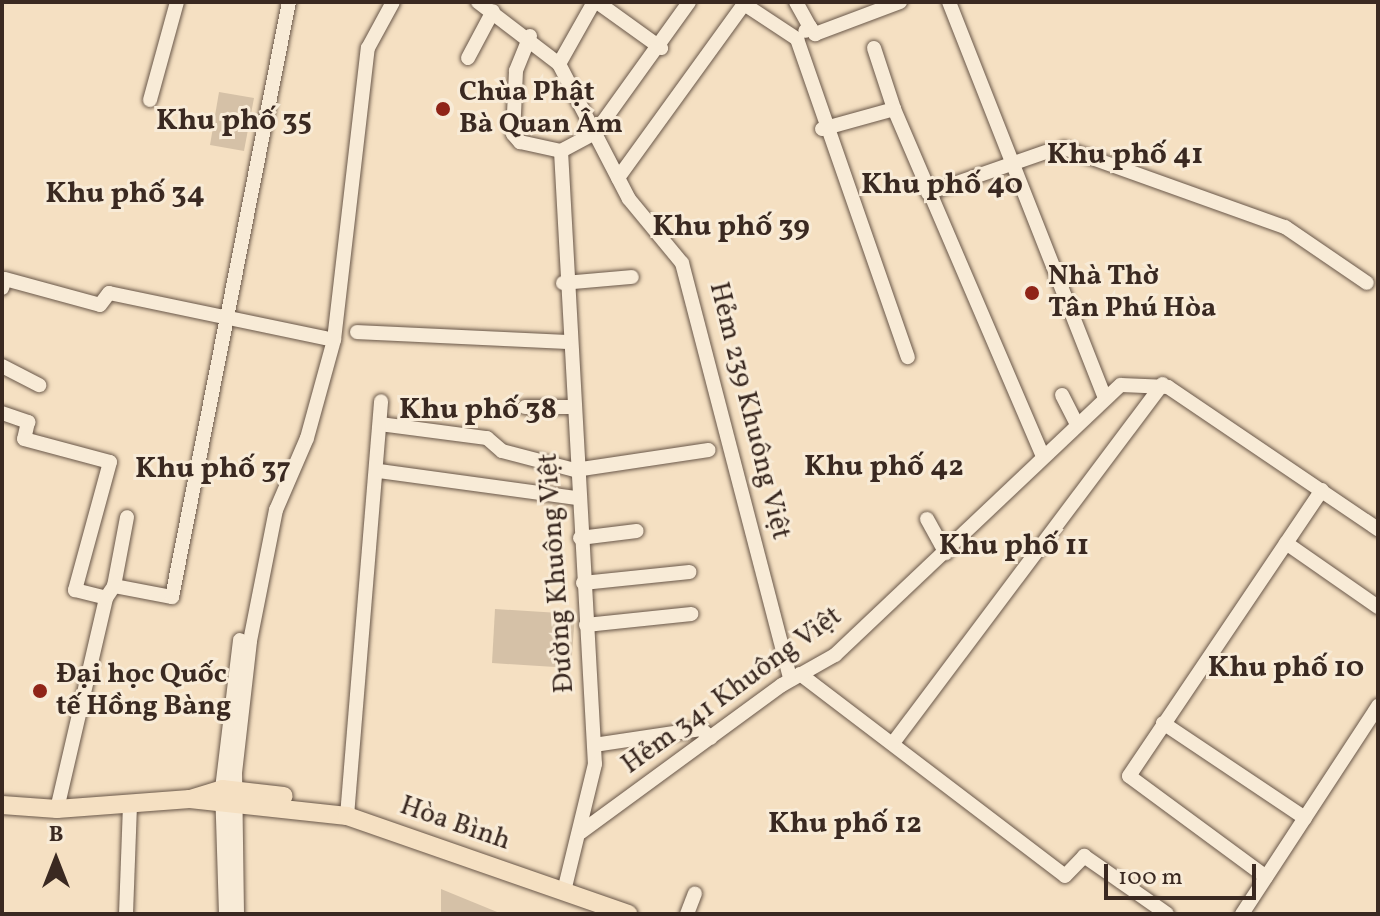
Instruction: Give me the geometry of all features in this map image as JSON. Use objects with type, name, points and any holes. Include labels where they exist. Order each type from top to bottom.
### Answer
[{"type":"main road","name":"Hòa Bình","points":[[2,805],[57,809],[229,797],[333,803],[347,816],[564,891]]},
{"type":"main road","points":[[564,891],[628,914]]},
{"type":"street","points":[[150,100],[177,2]]},
{"type":"street","points":[[2,413],[28,422],[24,439],[110,462],[75,590],[172,597],[224,312],[289,2]]},
{"type":"street","points":[[330,326],[360,47],[381,2]]},
{"type":"street","points":[[226,914],[229,797],[262,567],[330,326],[368,48],[393,2]]},
{"type":"street","name":"Hẻm 239 Khuông Việt","points":[[478,2],[530,36],[559,64],[618,178],[687,272],[795,676]]},
{"type":"street","points":[[559,64],[595,2],[661,48]]},
{"type":"street","points":[[530,36],[516,71],[513,134],[520,142],[561,151],[595,133],[661,48],[689,2]]},
{"type":"street","points":[[796,2],[815,34],[900,2]]},
{"type":"street","points":[[949,2],[1104,396]]},
{"type":"street","points":[[618,178],[744,4],[797,39],[822,129],[908,357]]},
{"type":"street","points":[[468,58],[493,11]]},
{"type":"street","points":[[797,39],[810,27]]},
{"type":"street","points":[[874,48],[894,109],[928,193],[1042,455]]},
{"type":"street","points":[[822,129],[894,109]]},
{"type":"street","points":[[1064,148],[1285,227],[1367,283]]},
{"type":"street","name":"Đường Khuông Việt","points":[[561,151],[566,342],[594,745],[581,832],[564,891]]},
{"type":"street","points":[[928,193],[1046,152]]},
{"type":"street","points":[[563,283],[632,277]]},
{"type":"street","points":[[2,288],[5,279],[100,305],[109,293],[330,326]]},
{"type":"street","points":[[357,332],[566,342]]},
{"type":"street","points":[[2,366],[39,385]]},
{"type":"street","name":"Hẻm 341 Khuông Việt","points":[[581,832],[795,676],[835,655],[946,553],[1104,396],[1132,382],[1163,384]]},
{"type":"street","points":[[893,743],[1163,384],[1378,529]]},
{"type":"street","points":[[1062,395],[1076,423]]},
{"type":"street","points":[[347,816],[379,471],[381,401]]},
{"type":"street","points":[[525,407],[570,407]]},
{"type":"street","points":[[380,424],[487,438],[502,451],[575,470],[709,450]]},
{"type":"street","points":[[379,471],[577,498]]},
{"type":"street","points":[[1266,877],[1131,781],[1131,769],[1322,490]]},
{"type":"street","points":[[57,809],[127,517]]},
{"type":"street","points":[[927,519],[946,553]]},
{"type":"street","points":[[580,538],[637,531]]},
{"type":"street","points":[[1286,543],[1378,607]]},
{"type":"street","points":[[583,583],[689,572]]},
{"type":"street","points":[[586,625],[691,614]]},
{"type":"street","points":[[795,676],[893,743],[1065,876],[1084,856],[1167,914]]},
{"type":"street","points":[[1242,914],[1378,706]]},
{"type":"street","points":[[1163,723],[1305,818]]},
{"type":"street","points":[[594,745],[701,729],[711,738]]},
{"type":"street","points":[[229,797],[237,914]]},
{"type":"street","points":[[126,914],[130,804]]},
{"type":"street","points":[[687,914],[695,893]]},
{"type":"shaded area","points":[[219,92],[254,98],[244,151],[210,145]]},
{"type":"shaded area","points":[[495,609],[575,614],[571,668],[492,663]]},
{"type":"shaded area","points":[[441,889],[502,914],[441,914]]},
{"type":"place","name":"Chùa Phật Bà Quan Âm","points":[[443,109]]},
{"type":"place","name":"Nhà Thờ Tân Phú Hòa","points":[[1032,293]]},
{"type":"place","name":"Đại học Quốc tế Hồng Bàng","points":[[40,691]]},
{"type":"district","name":"Khu phố 35","points":[[234,121]]},
{"type":"district","name":"Khu phố 41","points":[[1125,155]]},
{"type":"district","name":"Khu phố 40","points":[[942,185]]},
{"type":"district","name":"Khu phố 34","points":[[125,194]]},
{"type":"district","name":"Khu phố 39","points":[[731,227]]},
{"type":"district","name":"Khu phố 38","points":[[478,410]]},
{"type":"district","name":"Khu phố 42","points":[[884,467]]},
{"type":"district","name":"Khu phố 37","points":[[213,469]]},
{"type":"district","name":"Khu phố 11","points":[[1014,546]]},
{"type":"district","name":"Khu phố 10","points":[[1286,668]]},
{"type":"district","name":"Khu phố 12","points":[[845,824]]}]
